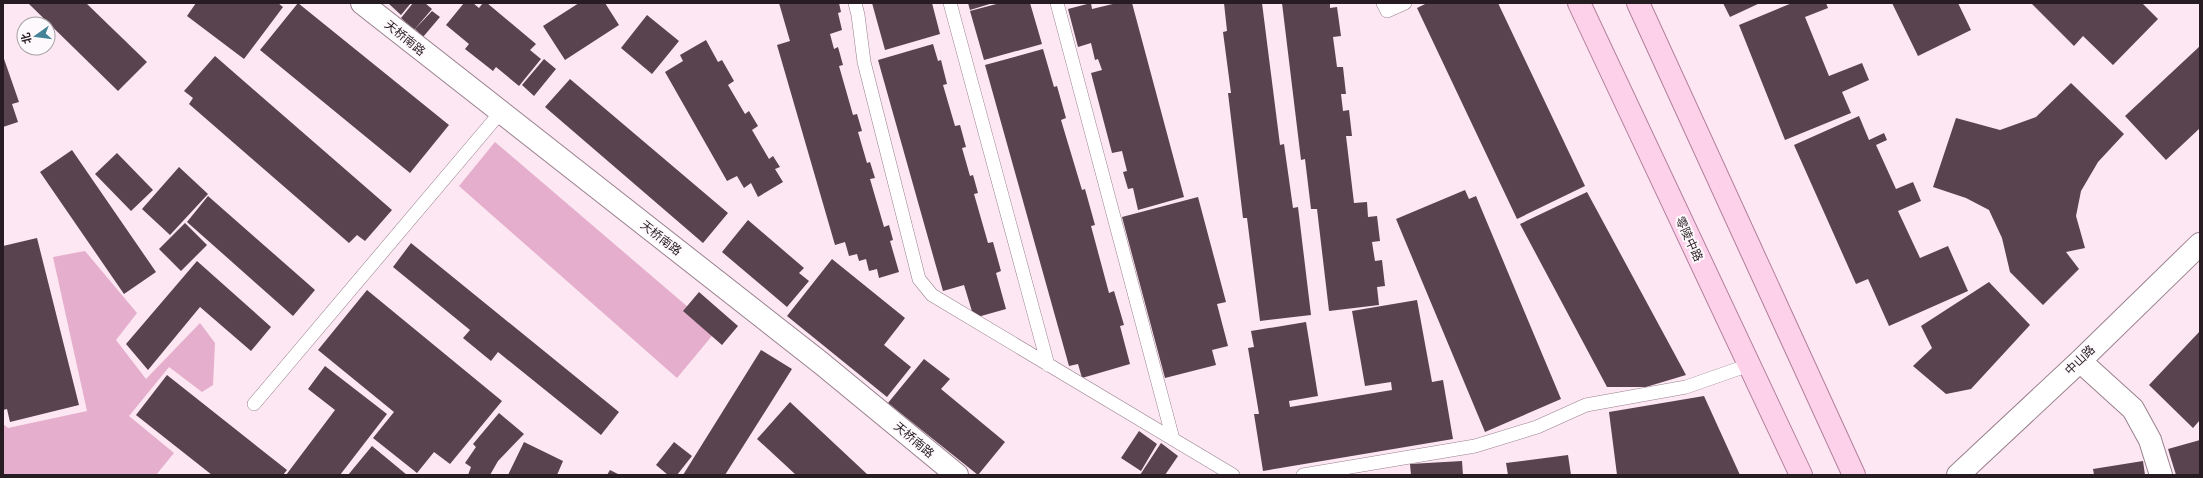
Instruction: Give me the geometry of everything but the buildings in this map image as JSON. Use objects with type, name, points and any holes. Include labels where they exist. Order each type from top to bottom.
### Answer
[{"type":"main road","name":"零陵中路","points":[[1579,3],[1800,475]]},
{"type":"main road","points":[[1638,3],[1854,475]]},
{"type":"street","name":"天桥南路","points":[[362,3],[821,363],[957,475]]},
{"type":"street","name":"中山路","points":[[1958,475],[2080,361],[2200,244]]},
{"type":"street","points":[[2080,361],[2133,409],[2150,440],[2160,475]]},
{"type":"lane","points":[[855,3],[864,62],[919,278],[932,295],[1233,475]]},
{"type":"lane","points":[[950,3],[1048,365]]},
{"type":"lane","points":[[1056,3],[1173,440]]},
{"type":"lane","points":[[1383,3],[1387,11],[1405,3]]},
{"type":"lane","points":[[254,404],[500,112]]},
{"type":"lane","points":[[1303,475],[1475,446],[1537,427],[1586,405],[1686,387],[1749,365]]},
{"type":"shaded area","points":[[495,142],[716,331],[677,378],[459,186]]},
{"type":"shaded area","points":[[85,251],[137,313],[116,340],[146,379],[200,323],[215,343],[213,385],[202,392],[169,367],[129,416],[174,453],[156,475],[3,475],[3,424],[8,428],[87,411],[53,257]]}]
